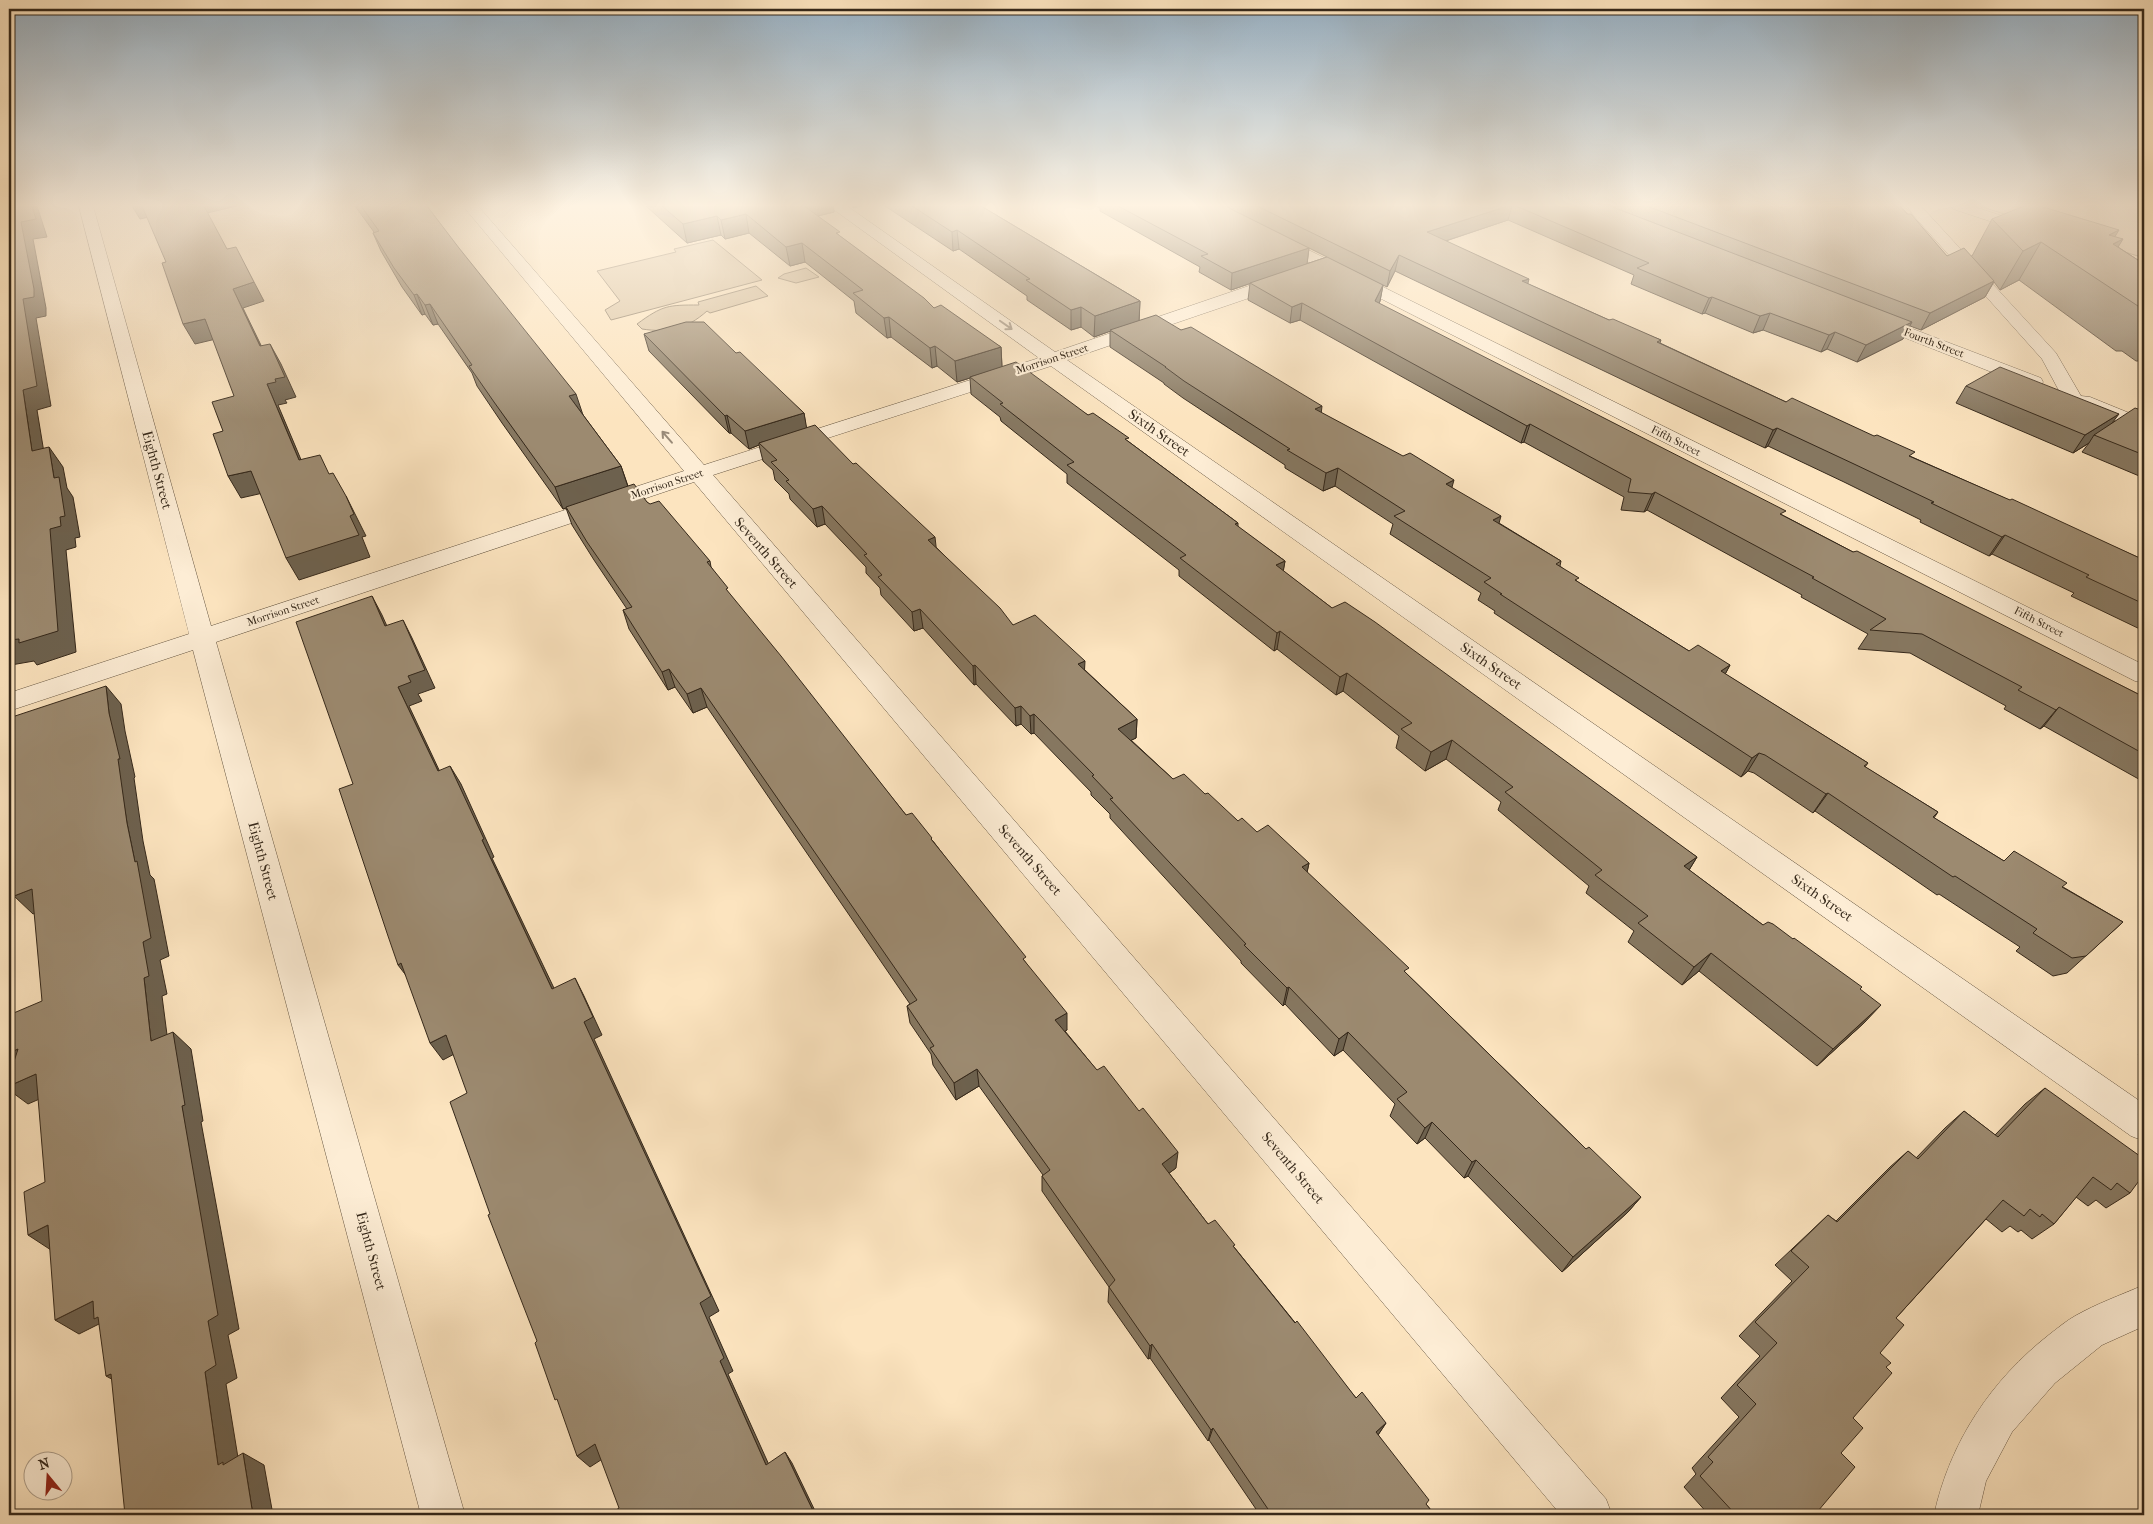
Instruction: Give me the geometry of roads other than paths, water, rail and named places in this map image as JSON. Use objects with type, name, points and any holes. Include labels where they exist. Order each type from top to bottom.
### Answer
[{"type":"street","name":"Eighth Street","points":[[105,277],[202,638],[443,1515]]},
{"type":"street","name":"Seventh Street","points":[[531,277],[1590,1515]]},
{"type":"street","name":"Sixth Street","points":[[938,277],[2144,1124]]},
{"type":"street","name":"Morrison Street","points":[[9,702],[699,473],[1054,359],[1290,277]]},
{"type":"street","name":"Fifth Street","points":[[1349,277],[2144,675]]},
{"type":"street","points":[[1978,277],[2050,357],[2072,396]]},
{"type":"street","name":"Fourth Street","points":[[1860,314],[2144,426]]},
{"type":"street","points":[[1956,1515],[1966,1475],[1997,1417],[2040,1368],[2088,1331],[2144,1305]]}]
